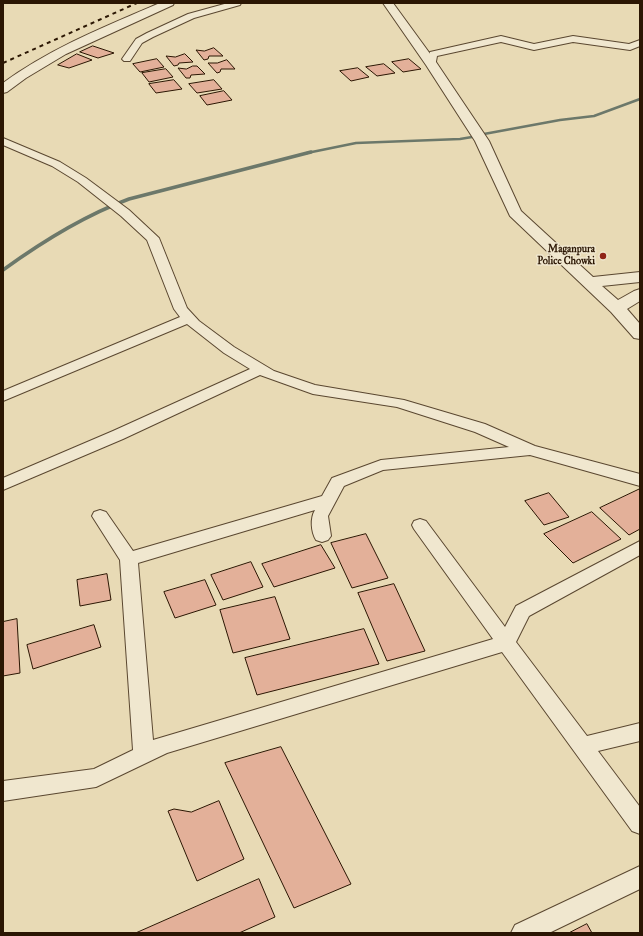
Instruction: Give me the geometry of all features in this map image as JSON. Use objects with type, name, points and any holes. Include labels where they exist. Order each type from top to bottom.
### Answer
[{"type":"street","points":[[3,89],[48,59],[112,28],[169,3]]},
{"type":"street","points":[[127,59],[139,41],[150,35],[191,16],[237,3]]},
{"type":"street","points":[[388,3],[432,65],[482,141],[515,214],[617,308],[640,334]]},
{"type":"street","points":[[432,65],[433,54],[501,39],[534,46],[573,40],[630,47],[640,43]]},
{"type":"street","points":[[3,141],[56,164],[76,176],[125,213],[153,238],[164,270],[181,309],[194,324],[229,350],[269,374],[313,389],[399,403],[480,428],[530,450],[640,480]]},
{"type":"street","points":[[589,282],[640,277]]},
{"type":"street","points":[[617,308],[640,294]]},
{"type":"street","points":[[3,396],[189,318]]},
{"type":"street","points":[[3,484],[118,435],[261,369]]},
{"type":"street","points":[[322,536],[320,516],[338,482],[381,465],[530,450]]},
{"type":"street","points":[[129,559],[328,500]]},
{"type":"street","points":[[100,516],[129,559],[144,755]]},
{"type":"street","points":[[420,525],[640,824]]},
{"type":"street","points":[[3,791],[96,778],[162,746],[506,643],[522,611],[640,547]]},
{"type":"street","points":[[582,746],[640,732]]},
{"type":"street","points":[[523,933],[640,877]]},
{"type":"building","points":[[93,46],[114,53],[98,58],[80,52]]},
{"type":"building","points":[[214,48],[223,56],[209,56],[208,59],[204,60],[196,50],[204,51]]},
{"type":"building","points":[[77,54],[92,60],[69,68],[58,65]]},
{"type":"building","points":[[185,54],[193,62],[179,63],[178,65],[174,66],[166,56],[175,57]]},
{"type":"building","points":[[157,59],[164,67],[140,72],[133,64]]},
{"type":"building","points":[[409,59],[421,69],[403,72],[392,62]]},
{"type":"building","points":[[227,60],[235,69],[221,69],[220,72],[217,73],[208,63],[217,63]]},
{"type":"building","points":[[384,64],[395,73],[377,76],[366,67]]},
{"type":"building","points":[[197,66],[205,74],[191,75],[190,78],[186,78],[178,68],[186,69]]},
{"type":"building","points":[[358,68],[369,77],[351,81],[340,71]]},
{"type":"building","points":[[166,69],[173,77],[149,82],[142,73]]},
{"type":"building","points":[[174,80],[182,89],[156,93],[149,84]]},
{"type":"building","points":[[214,80],[222,89],[197,93],[189,84]]},
{"type":"building","points":[[224,91],[232,100],[207,105],[200,96]]},
{"type":"building","points":[[640,489],[640,529],[629,535],[600,508]]},
{"type":"building","points":[[549,493],[569,517],[544,525],[525,501]]},
{"type":"building","points":[[592,512],[621,539],[573,563],[544,534]]},
{"type":"building","points":[[366,534],[388,578],[352,588],[331,543]]},
{"type":"building","points":[[321,545],[335,568],[274,587],[262,564]]},
{"type":"building","points":[[251,562],[263,587],[223,600],[211,575]]},
{"type":"building","points":[[107,574],[111,600],[80,606],[77,580]]},
{"type":"building","points":[[205,580],[216,605],[175,618],[164,592]]},
{"type":"building","points":[[394,584],[425,651],[387,661],[358,593]]},
{"type":"building","points":[[275,597],[290,639],[233,653],[220,610]]},
{"type":"building","points":[[17,619],[20,673],[3,676],[3,622]]},
{"type":"building","points":[[94,625],[101,647],[33,669],[27,645]]},
{"type":"building","points":[[364,629],[379,664],[257,695],[245,658]]},
{"type":"building","points":[[281,747],[351,884],[294,908],[225,763]]},
{"type":"building","points":[[219,801],[244,859],[197,881],[168,811],[174,809],[191,812]]},
{"type":"building","points":[[259,879],[275,917],[239,933],[136,933]]},
{"type":"building","points":[[587,924],[592,933],[569,933]]},
{"type":"waterway","points":[[484,134],[560,120],[594,116],[640,99]]},
{"type":"waterway","points":[[308,153],[356,143],[460,139],[472,137]]},
{"type":"waterway","points":[[3,270],[33,249],[79,221],[129,199],[308,153]]},
{"type":"railway","points":[[3,63],[137,3]]},
{"type":"place","name":"Maganpura Police Chowki","points":[[603,256]]}]
